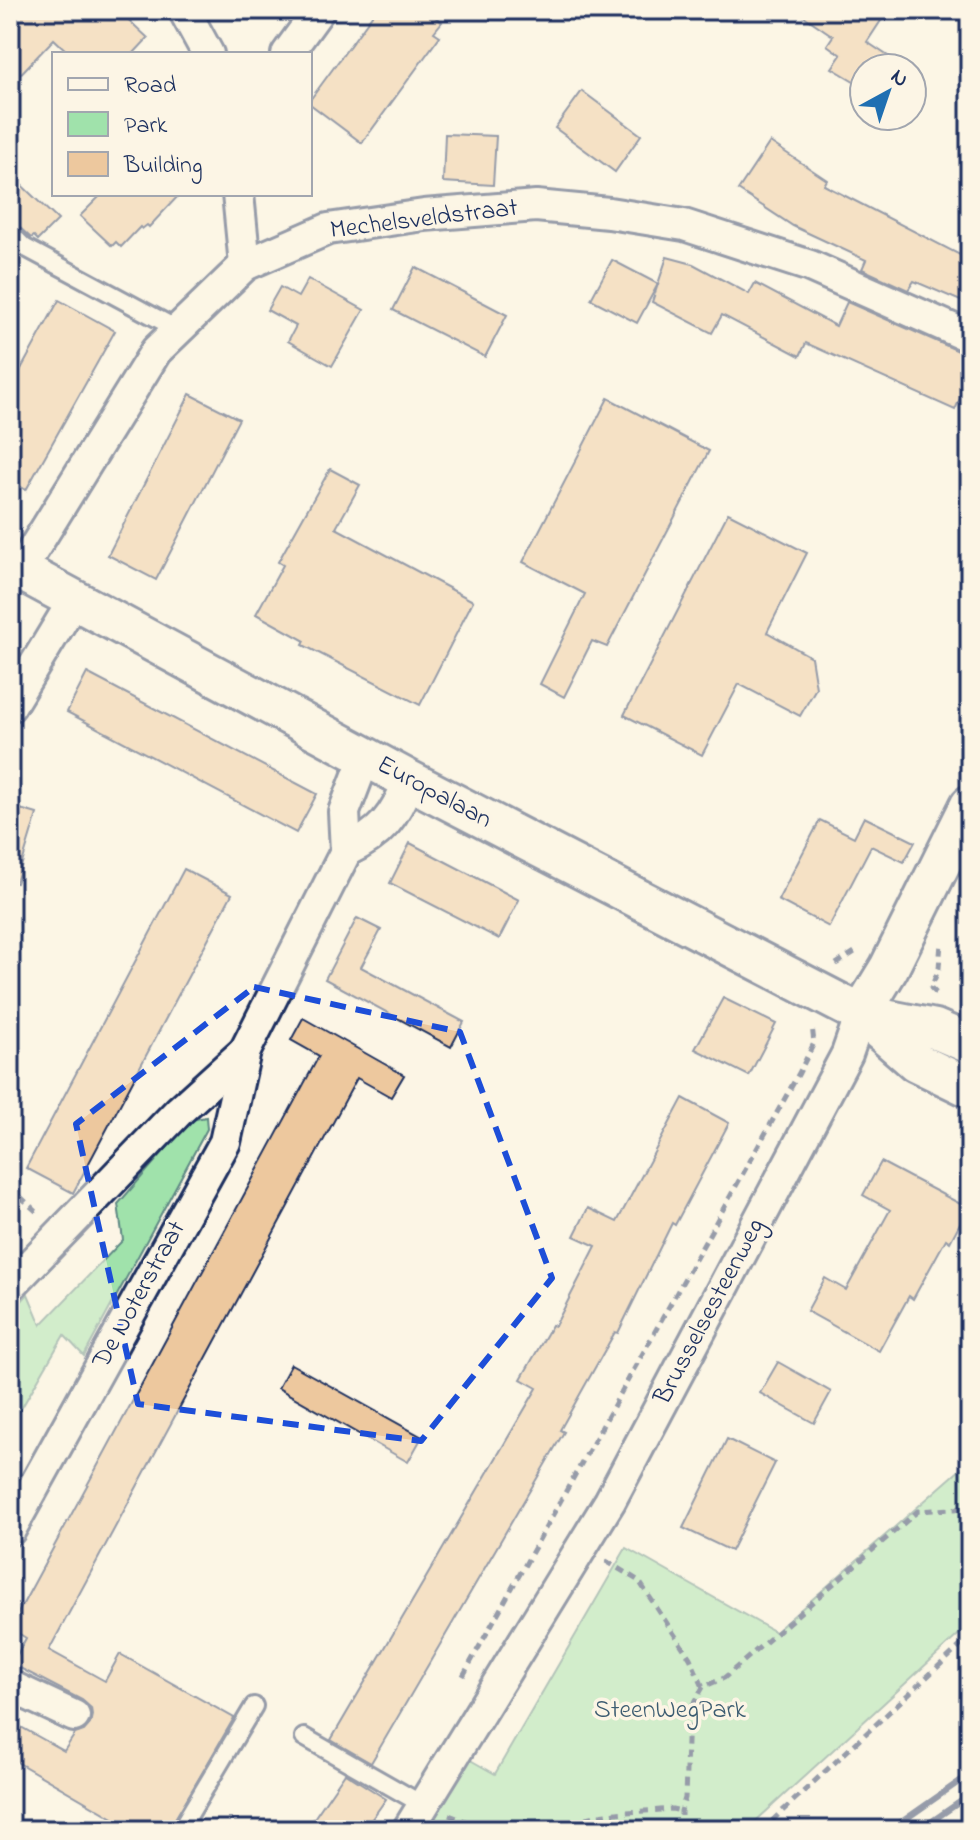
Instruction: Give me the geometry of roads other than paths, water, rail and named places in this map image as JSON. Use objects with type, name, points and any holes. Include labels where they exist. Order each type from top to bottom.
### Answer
[{"type":"street","points":[[184,10],[207,52]]},
{"type":"street","points":[[288,52],[319,10]]},
{"type":"street","points":[[238,196],[245,265]]},
{"type":"street","name":"Mechelsveldstraat","points":[[15,568],[156,351],[245,265],[328,229],[424,215],[536,206],[684,225],[810,266],[970,337]]},
{"type":"street","name":"Europalaan","points":[[15,568],[365,757],[861,1014],[916,1062],[970,1088]]},
{"type":"street","points":[[10,706],[74,600]]},
{"type":"street","name":"De Noterstraat","points":[[10,1530],[225,1142],[245,1051],[346,851],[344,812],[365,757]]},
{"type":"street","points":[[346,851],[373,838],[399,806],[409,780]]},
{"type":"street","name":"Brusselsesteenweg","points":[[416,1818],[610,1501],[842,1063],[861,1014],[889,968],[970,805]]},
{"type":"street","name":"Europalaan","points":[[861,1014],[935,1029],[970,1044]]},
{"type":"street","name":"De Noterstraat","points":[[10,1286],[180,1110],[245,1051]]},
{"type":"street","points":[[10,1686],[74,1716]]},
{"type":"lane","points":[[10,233],[24,247],[177,329]]},
{"type":"lane","points":[[180,1830],[254,1706]]},
{"type":"lane","points":[[304,1737],[416,1818]]},
{"type":"railway","points":[[890,1830],[970,1774]]},
{"type":"railway","points":[[919,1830],[970,1795]]},
{"type":"park label","name":"SteenWegPark","points":[[670,1711]]}]
